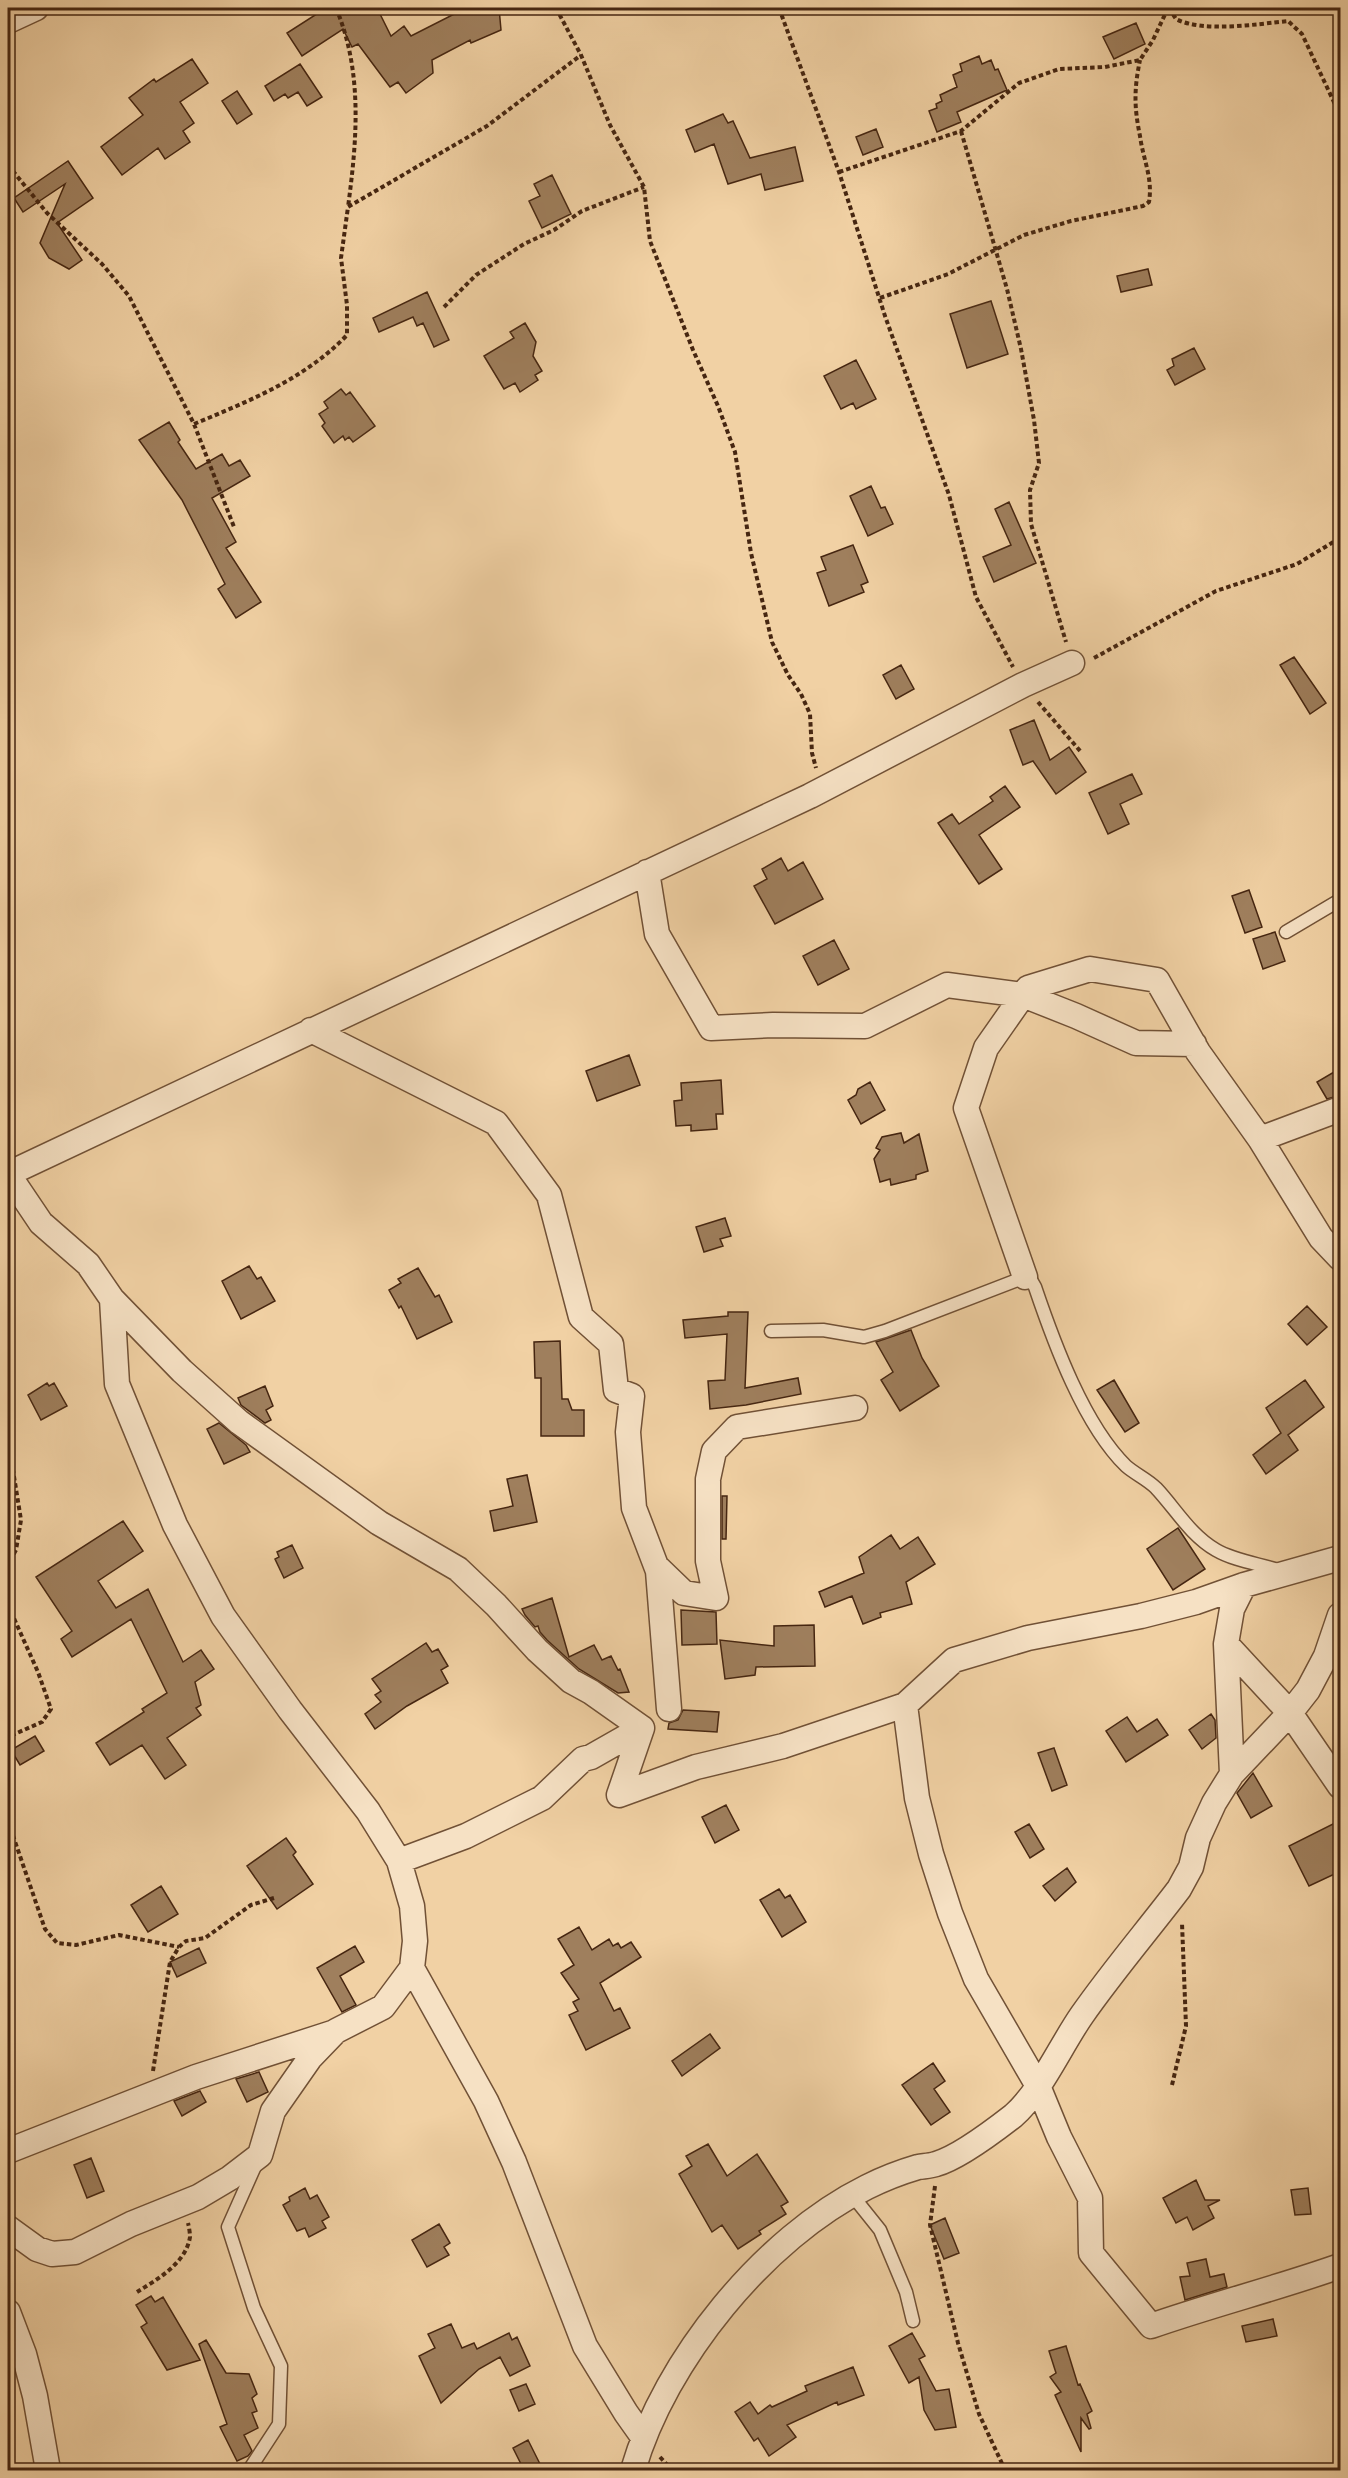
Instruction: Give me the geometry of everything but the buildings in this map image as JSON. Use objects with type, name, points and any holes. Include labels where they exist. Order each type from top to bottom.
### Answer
[{"type":"street","points":[[8,21],[36,8]]},
{"type":"street","points":[[642,1728],[591,1692],[571,1681],[537,1650],[459,1569],[379,1523],[239,1422],[182,1371],[112,1299],[88,1264],[41,1222],[8,1174],[810,796],[1023,685],[1072,663]]},
{"type":"street","points":[[647,872],[657,934],[711,1028],[773,1025],[864,1026],[947,985],[1023,995],[1137,1043],[1194,1044]]},
{"type":"street","points":[[1025,1277],[966,1108],[986,1048],[1028,988],[1090,969],[1157,980],[1194,1044],[1260,1139],[1321,1238],[1341,1258]]},
{"type":"street","points":[[310,1030],[496,1123],[549,1195],[581,1317],[611,1344],[616,1390],[632,1396],[628,1432],[634,1508],[657,1567],[669,1709]]},
{"type":"street","points":[[1260,1139],[1341,1109]]},
{"type":"street","points":[[8,2151],[196,2077],[336,2031],[383,2007],[412,1968],[414,1941],[412,1906],[399,1861],[369,1811],[290,1710],[224,1616],[175,1525],[117,1384],[112,1299]]},
{"type":"street","points":[[657,1567],[684,1593],[716,1598],[708,1561],[708,1479],[714,1451],[737,1427],[855,1408]]},
{"type":"street","points":[[642,1728],[619,1795],[696,1767],[783,1746],[905,1706],[954,1660],[1028,1638],[1152,1614],[1341,1558]]},
{"type":"street","points":[[1232,1774],[1226,1644],[1232,1609],[1244,1585]]},
{"type":"street","points":[[633,2470],[643,2437],[665,2391],[692,2346],[725,2303],[798,2233],[834,2205],[852,2195],[904,2172],[937,2164],[971,2146],[1015,2114],[1038,2086],[1083,2013],[1179,1889],[1191,1867],[1198,1838],[1214,1803],[1232,1774],[1290,1713],[1308,1690],[1326,1656],[1341,1615]]},
{"type":"street","points":[[1226,1644],[1290,1713],[1341,1786]]},
{"type":"street","points":[[905,1706],[917,1798],[931,1854],[950,1913],[976,1979],[1038,2086],[1059,2137],[1090,2198],[1091,2253],[1151,2326],[1214,2304],[1272,2290],[1341,2266]]},
{"type":"street","points":[[399,1861],[466,1836],[542,1798],[583,1759],[591,1757],[642,1728]]},
{"type":"street","points":[[412,1968],[486,2101],[514,2162],[585,2346],[643,2437]]},
{"type":"street","points":[[8,2228],[37,2249],[52,2254],[75,2252],[131,2224],[198,2197],[247,2166],[260,2155],[273,2111],[310,2058],[336,2031]]},
{"type":"street","points":[[8,2312],[30,2375],[48,2470]]},
{"type":"lane","points":[[1286,932],[1341,900]]},
{"type":"lane","points":[[771,1331],[823,1330],[864,1336],[885,1331],[1025,1277],[1031,1280],[1035,1287],[1077,1391],[1101,1432],[1127,1467],[1154,1486],[1185,1524],[1215,1550],[1288,1573]]},
{"type":"lane","points":[[249,2470],[279,2424],[280,2366],[254,2308],[228,2227],[260,2155]]},
{"type":"lane","points":[[852,2195],[880,2230],[906,2292],[913,2321]]},
{"type":"path","points":[[194,424],[271,392],[332,351],[346,335],[347,305],[341,258],[357,121],[353,69],[345,30],[336,8]]},
{"type":"path","points":[[556,8],[581,55],[610,126],[644,187],[650,241],[735,452],[751,553],[772,642],[810,714],[812,753],[819,780],[810,796]]},
{"type":"path","points":[[779,8],[839,172],[880,298],[949,495],[976,597],[1023,685],[1081,753]]},
{"type":"path","points":[[880,298],[948,274],[1024,235],[1046,227],[1143,206],[1149,202],[1150,177],[1140,138],[1134,92],[1140,60],[1169,8]]},
{"type":"path","points":[[1169,8],[1176,19],[1194,25],[1231,27],[1288,21],[1302,34],[1341,115]]},
{"type":"path","points":[[348,207],[487,126],[581,55]]},
{"type":"path","points":[[839,172],[961,131],[1019,83],[1059,69],[1105,67],[1140,60]]},
{"type":"path","points":[[961,131],[1007,289],[1034,420],[1039,463],[1030,490],[1031,524],[1072,663],[1097,657],[1216,591],[1297,564],[1341,538]]},
{"type":"path","points":[[8,165],[47,213],[102,264],[129,296],[194,424],[234,528]]},
{"type":"path","points":[[444,307],[476,275],[524,244],[554,230],[582,211],[644,187]]},
{"type":"path","points":[[8,1439],[21,1520],[16,1550],[8,1564]]},
{"type":"path","points":[[8,1605],[38,1672],[51,1709],[42,1722],[8,1737]]},
{"type":"path","points":[[8,1821],[45,1929],[57,1943],[76,1946],[119,1935],[179,1947]]},
{"type":"path","points":[[1172,2085],[1186,2026],[1179,1889]]},
{"type":"path","points":[[149,2096],[170,1962],[179,1947],[186,1941],[205,1938],[251,1905],[274,1898]]},
{"type":"path","points":[[937,2164],[930,2225],[958,2343],[979,2414],[1005,2470]]},
{"type":"path","points":[[137,2292],[165,2274],[185,2252],[190,2235],[188,2224],[198,2197]]}]
